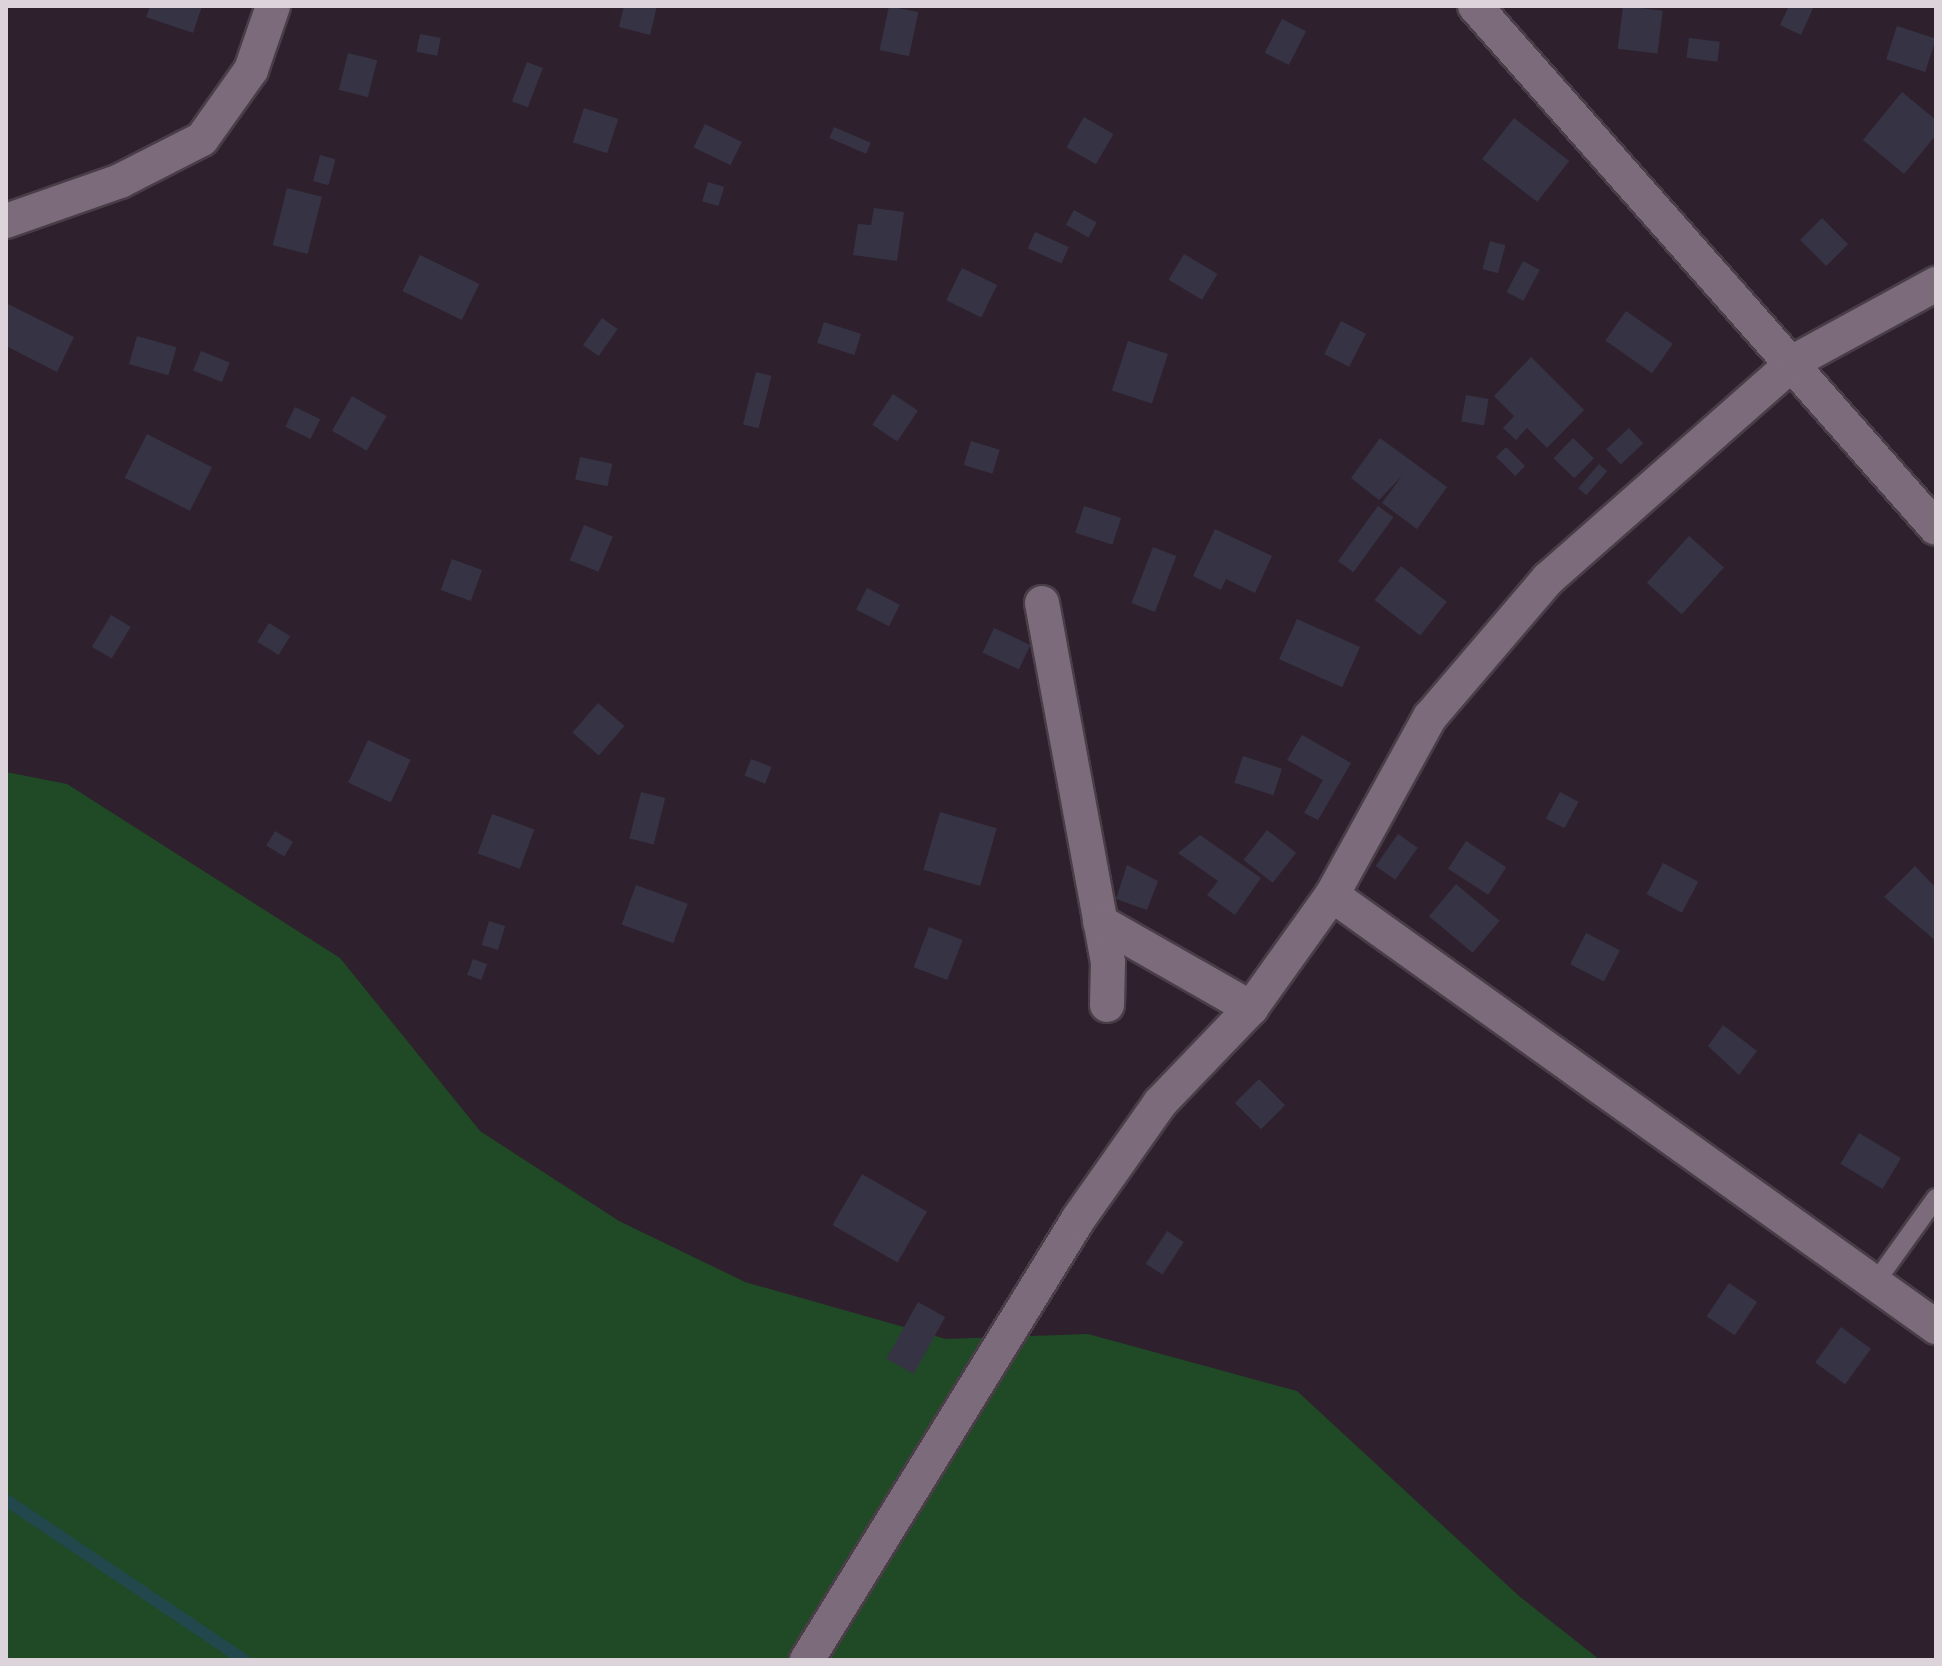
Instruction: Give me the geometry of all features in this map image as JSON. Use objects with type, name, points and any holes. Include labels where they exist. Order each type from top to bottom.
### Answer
[{"type":"street","points":[[6,221],[120,181],[202,139],[251,70],[273,6]]},
{"type":"street","points":[[1475,6],[1795,361],[1936,528]]},
{"type":"street","points":[[807,1660],[1079,1218],[1160,1103],[1251,1008],[1332,895],[1430,717],[1548,579],[1795,361],[1936,284]]},
{"type":"street","points":[[1042,603],[1100,922],[1107,1005]]},
{"type":"street","points":[[1332,895],[1877,1280],[1936,1327]]},
{"type":"street","points":[[1100,922],[1251,1008]]},
{"type":"lane","points":[[1877,1280],[1936,1198]]},
{"type":"green space","points":[[6,772],[67,784],[340,958],[480,1131],[619,1221],[745,1282],[946,1339],[1088,1334],[1297,1391],[1519,1596],[1600,1660],[6,1660]]},
{"type":"building","points":[[150,6],[202,6],[193,33],[146,17]]},
{"type":"building","points":[[624,6],[657,6],[650,35],[619,27]]},
{"type":"building","points":[[889,6],[918,12],[909,56],[880,50]]},
{"type":"building","points":[[1623,6],[1663,11],[1657,54],[1618,49]]},
{"type":"building","points":[[1789,6],[1814,6],[1801,35],[1780,25]]},
{"type":"building","points":[[1282,19],[1306,31],[1289,65],[1265,53]]},
{"type":"building","points":[[1897,26],[1936,39],[1925,72],[1886,59]]},
{"type":"building","points":[[420,34],[441,38],[437,56],[417,52]]},
{"type":"building","points":[[1689,38],[1720,42],[1717,62],[1687,58]]},
{"type":"building","points":[[348,53],[377,60],[368,97],[339,90]]},
{"type":"building","points":[[527,62],[543,68],[528,107],[512,101]]},
{"type":"building","points":[[1902,92],[1936,120],[1936,135],[1904,174],[1863,140]]},
{"type":"building","points":[[584,108],[618,119],[607,153],[573,142]]},
{"type":"building","points":[[1084,117],[1113,134],[1096,164],[1066,147]]},
{"type":"building","points":[[1514,118],[1569,161],[1537,202],[1482,159]]},
{"type":"building","points":[[705,124],[742,142],[730,165],[694,147]]},
{"type":"building","points":[[834,127],[871,143],[866,154],[829,138]]},
{"type":"building","points":[[320,155],[335,159],[328,185],[313,181]]},
{"type":"building","points":[[708,182],[724,187],[718,206],[702,201]]},
{"type":"building","points":[[287,188],[322,197],[308,254],[273,245]]},
{"type":"building","points":[[874,208],[904,212],[897,261],[853,255],[858,224],[871,225]]},
{"type":"building","points":[[1074,210],[1097,223],[1088,237],[1066,225]]},
{"type":"building","points":[[1822,218],[1848,244],[1826,266],[1800,240]]},
{"type":"building","points":[[1035,232],[1069,247],[1061,263],[1028,248]]},
{"type":"building","points":[[1490,241],[1505,245],[1498,273],[1482,269]]},
{"type":"building","points":[[1184,254],[1217,274],[1202,300],[1169,280]]},
{"type":"building","points":[[420,255],[479,284],[462,320],[402,291]]},
{"type":"building","points":[[1523,261],[1540,270],[1523,301],[1507,292]]},
{"type":"building","points":[[962,268],[997,285],[981,317],[946,300]]},
{"type":"building","points":[[6,303],[74,337],[57,372],[6,346]]},
{"type":"building","points":[[1626,311],[1673,344],[1652,373],[1605,340]]},
{"type":"building","points":[[602,318],[618,329],[599,356],[583,345]]},
{"type":"building","points":[[1341,321],[1366,334],[1349,367],[1324,354]]},
{"type":"building","points":[[824,322],[861,334],[854,355],[817,343]]},
{"type":"building","points":[[137,336],[176,347],[168,375],[129,364]]},
{"type":"building","points":[[1128,341],[1168,354],[1152,403],[1112,390]]},
{"type":"building","points":[[201,351],[230,363],[222,382],[193,370]]},
{"type":"building","points":[[1531,357],[1584,410],[1547,448],[1527,428],[1516,440],[1503,428],[1514,416],[1494,396]]},
{"type":"building","points":[[756,372],[772,376],[758,428],[743,424]]},
{"type":"building","points":[[893,394],[918,411],[897,441],[872,425]]},
{"type":"building","points":[[1466,395],[1489,399],[1484,426],[1461,422]]},
{"type":"building","points":[[352,396],[387,416],[367,451],[332,431]]},
{"type":"building","points":[[295,407],[320,419],[311,439],[285,427]]},
{"type":"building","points":[[1629,428],[1643,443],[1621,465],[1606,449]]},
{"type":"building","points":[[147,434],[212,467],[190,511],[125,478]]},
{"type":"building","points":[[1380,438],[1447,487],[1417,529],[1382,503],[1402,476],[1379,500],[1351,478]]},
{"type":"building","points":[[1573,438],[1594,458],[1574,478],[1554,458]]},
{"type":"building","points":[[971,441],[1000,450],[992,474],[964,465]]},
{"type":"building","points":[[1506,447],[1525,466],[1515,476],[1496,457]]},
{"type":"building","points":[[580,457],[612,464],[607,486],[575,479]]},
{"type":"building","points":[[1599,464],[1607,471],[1586,495],[1578,488]]},
{"type":"building","points":[[1084,506],[1121,518],[1112,545],[1075,533]]},
{"type":"building","points":[[1378,506],[1393,517],[1353,572],[1338,561]]},
{"type":"building","points":[[584,525],[613,537],[599,572],[570,560]]},
{"type":"building","points":[[1215,529],[1272,556],[1255,593],[1226,579],[1221,590],[1193,576]]},
{"type":"building","points":[[1689,536],[1724,567],[1682,614],[1647,583]]},
{"type":"building","points":[[1153,547],[1176,556],[1155,612],[1131,603]]},
{"type":"building","points":[[452,559],[482,570],[471,601],[441,590]]},
{"type":"building","points":[[1401,566],[1447,602],[1420,636],[1375,600]]},
{"type":"building","points":[[867,588],[900,605],[889,626],[856,609]]},
{"type":"building","points":[[111,615],[131,627],[112,659],[92,647]]},
{"type":"building","points":[[1297,619],[1360,647],[1342,687],[1279,659]]},
{"type":"building","points":[[269,623],[290,636],[279,655],[257,642]]},
{"type":"building","points":[[994,628],[1030,645],[1019,669],[983,652]]},
{"type":"building","points":[[598,703],[624,726],[599,755],[572,732]]},
{"type":"building","points":[[1302,735],[1351,763],[1318,820],[1304,813],[1323,780],[1287,760]]},
{"type":"building","points":[[368,740],[411,760],[391,802],[348,783]]},
{"type":"building","points":[[1243,756],[1282,769],[1273,795],[1234,783]]},
{"type":"building","points":[[751,759],[772,767],[765,784],[745,776]]},
{"type":"building","points":[[641,792],[665,798],[654,845],[629,839]]},
{"type":"building","points":[[1560,792],[1579,802],[1564,828],[1546,818]]},
{"type":"building","points":[[940,812],[997,828],[980,886],[923,870]]},
{"type":"building","points":[[492,814],[534,829],[520,869],[478,853]]},
{"type":"building","points":[[1267,830],[1296,853],[1273,883],[1244,860]]},
{"type":"building","points":[[275,831],[293,842],[284,856],[266,846]]},
{"type":"building","points":[[1398,834],[1418,848],[1395,880],[1376,866]]},
{"type":"building","points":[[1200,835],[1261,878],[1235,915],[1207,895],[1218,881],[1178,853]]},
{"type":"building","points":[[1466,841],[1506,867],[1488,895],[1448,869]]},
{"type":"building","points":[[1663,863],[1698,882],[1682,913],[1647,894]]},
{"type":"building","points":[[1127,865],[1158,881],[1147,910],[1116,899]]},
{"type":"building","points":[[1915,866],[1936,888],[1936,941],[1884,897]]},
{"type":"building","points":[[1456,884],[1500,921],[1473,953],[1429,916]]},
{"type":"building","points":[[636,885],[688,904],[673,943],[622,924]]},
{"type":"building","points":[[489,921],[505,926],[498,950],[482,945]]},
{"type":"building","points":[[929,927],[963,940],[947,980],[914,967]]},
{"type":"building","points":[[1586,933],[1620,950],[1604,981],[1570,964]]},
{"type":"building","points":[[473,959],[487,964],[481,980],[467,975]]},
{"type":"building","points":[[1723,1025],[1757,1051],[1739,1075],[1708,1046]]},
{"type":"building","points":[[1259,1079],[1285,1105],[1261,1129],[1235,1103]]},
{"type":"building","points":[[1859,1133],[1901,1158],[1882,1189],[1840,1164]]},
{"type":"building","points":[[862,1174],[927,1212],[897,1263],[832,1225]]},
{"type":"building","points":[[1167,1231],[1184,1242],[1163,1275],[1146,1264]]},
{"type":"building","points":[[1729,1283],[1757,1302],[1735,1335],[1707,1316]]},
{"type":"building","points":[[918,1302],[945,1317],[914,1374],[886,1359]]},
{"type":"building","points":[[1841,1327],[1871,1349],[1845,1384],[1815,1363]]},
{"type":"waterway","points":[[6,1500],[244,1660]]}]
